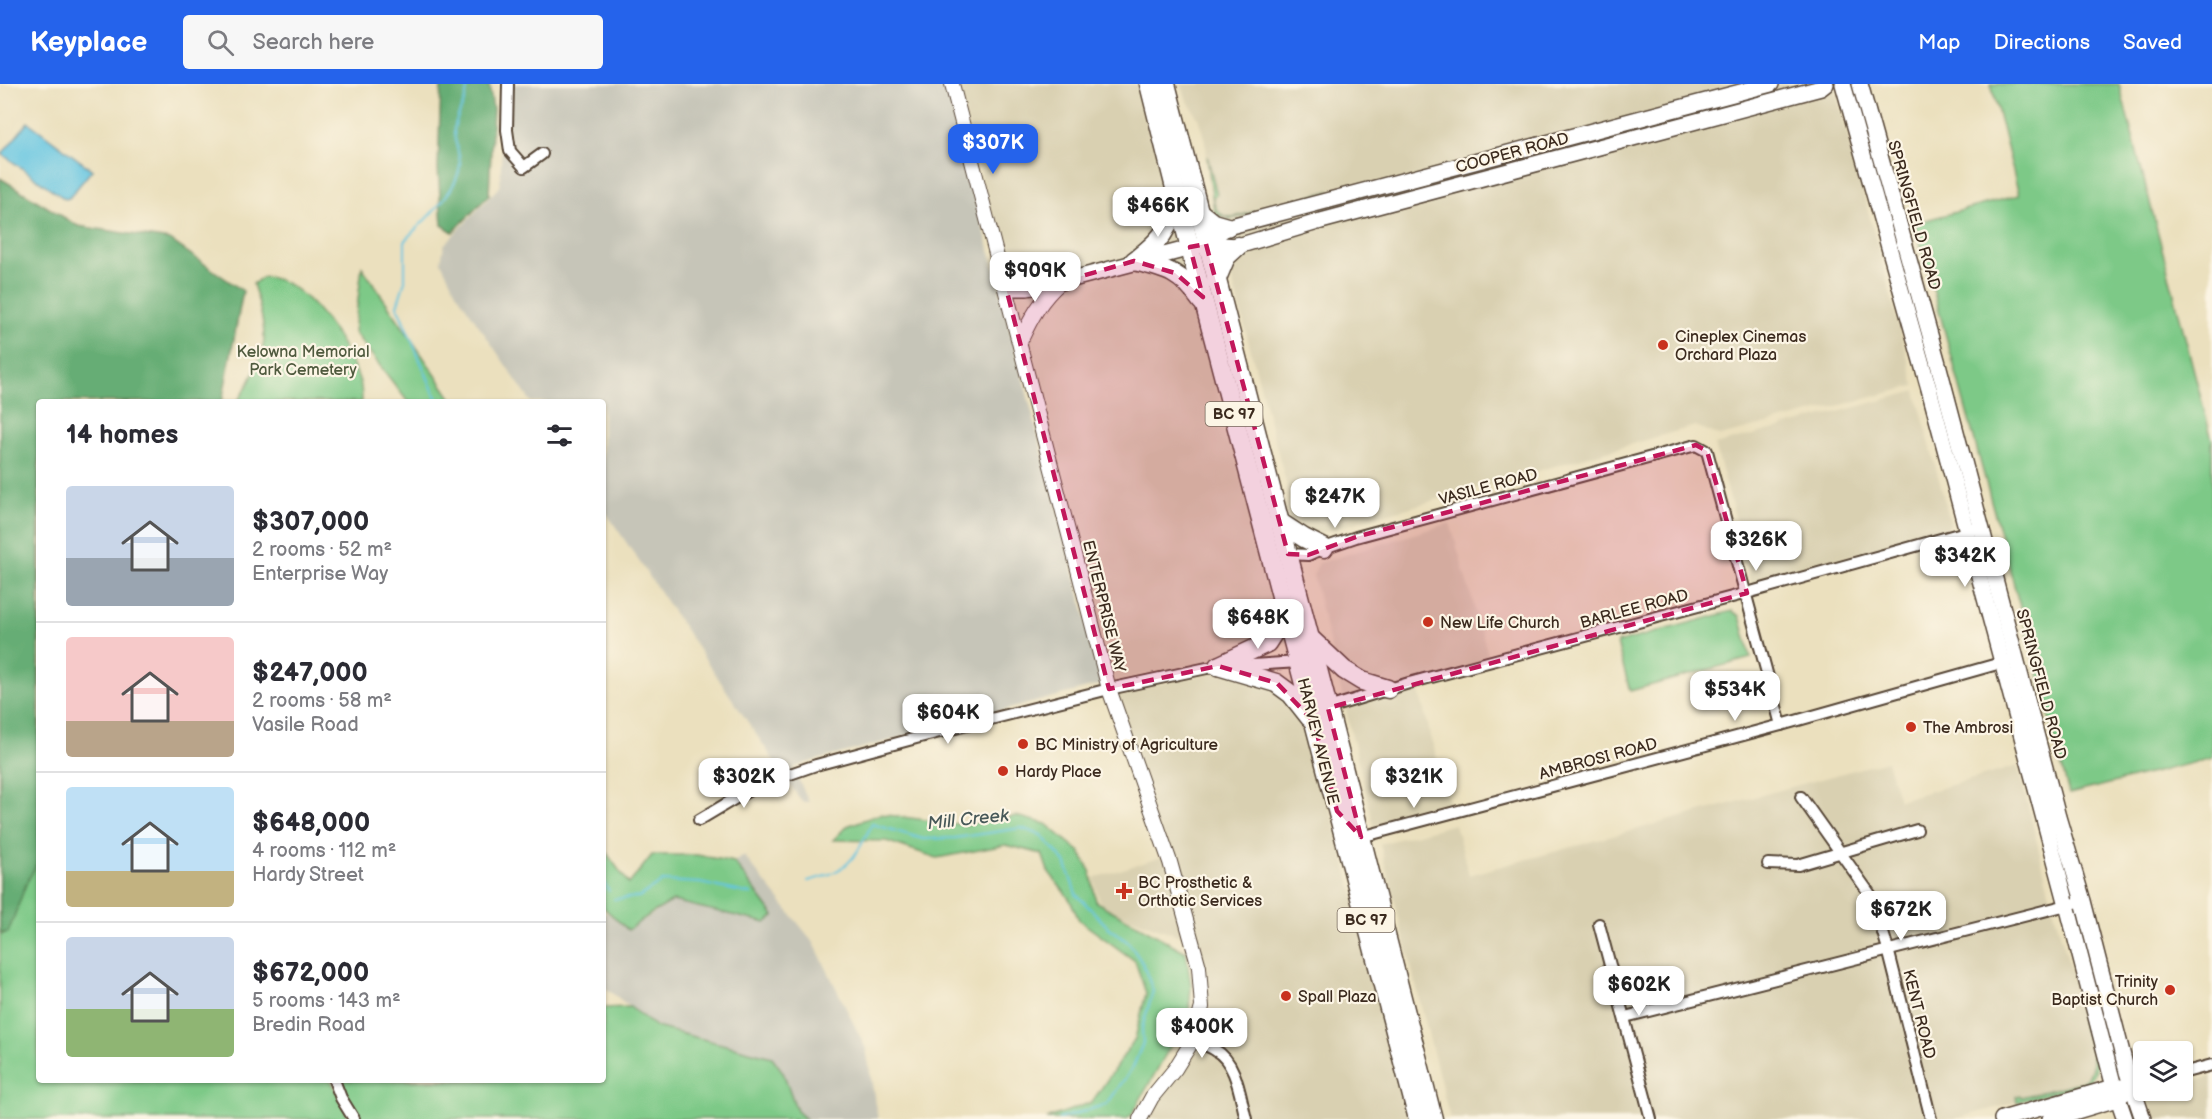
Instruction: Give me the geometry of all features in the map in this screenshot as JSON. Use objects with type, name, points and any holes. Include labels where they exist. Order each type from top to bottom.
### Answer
[{"type":"highway","name":"HARVEY AVENUE","points":[[1149,84],[1172,175],[1198,245],[1216,281],[1270,520],[1280,593],[1418,1119]]},
{"type":"highway","name":"HARVEY AVENUE","points":[[1166,84],[1198,211],[1198,245],[1206,309],[1270,520]]},
{"type":"highway","points":[[1134,261],[1164,234],[1172,213],[1172,175]]},
{"type":"highway","points":[[1198,211],[1213,223],[1227,227]]},
{"type":"highway","points":[[1216,281],[1226,257],[1238,246]]},
{"type":"highway","points":[[1134,261],[1175,273],[1191,288],[1206,309]]},
{"type":"highway","points":[[1270,520],[1323,548]]},
{"type":"highway","points":[[1270,520],[1275,544],[1288,554]]},
{"type":"highway","name":"HARVEY AVENUE","points":[[1288,554],[1433,1119]]},
{"type":"highway","points":[[1218,666],[1267,644],[1276,629],[1280,593]]},
{"type":"highway","points":[[1310,639],[1344,670],[1362,681],[1388,689]]},
{"type":"highway","points":[[1299,662],[1311,672],[1326,699]]},
{"type":"highway","points":[[1218,666],[1276,683],[1291,694],[1314,722]]},
{"type":"highway","points":[[1337,811],[1350,830],[1361,837]]},
{"type":"main road","name":"COOPER ROAD","points":[[1198,245],[1227,227],[1771,84]]},
{"type":"main road","name":"COOPER ROAD","points":[[1006,288],[1028,288],[1061,282],[1198,245],[1238,246],[1321,221],[1821,88],[1826,84]]},
{"type":"main road","name":"SPRINGFIELD ROAD","points":[[1844,84],[1974,529],[2017,658],[2058,817],[2133,1070]]},
{"type":"main road","name":"SPRINGFIELD ROAD","points":[[1860,84],[1937,360],[2001,663],[2067,904],[2115,1093],[2125,1119]]},
{"type":"main road","points":[[2050,1119],[2086,1108],[2133,1086]]},
{"type":"main road","points":[[2002,1119],[2115,1093]]},
{"type":"main road","name":"SPRINGFIELD ROAD","points":[[2140,1101],[2143,1119]]},
{"type":"main road","points":[[2086,1108],[2110,1112],[2118,1119]]},
{"type":"street","points":[[508,84],[507,130],[510,151],[524,167],[542,154]]},
{"type":"street","name":"ENTERPRISE WAY","points":[[952,84],[1109,689],[1170,862],[1199,967],[1202,1007],[1193,1040],[1175,1069],[1152,1097],[1140,1119]]},
{"type":"street","points":[[1020,342],[1038,305],[1047,293],[1061,282]]},
{"type":"street","name":"VASILE ROAD","points":[[1288,554],[1308,555],[1365,534],[1696,444],[1707,451],[1747,593]]},
{"type":"street","name":"BARLEE ROAD","points":[[1326,699],[1388,689],[1747,593],[1974,529]]},
{"type":"street","points":[[1747,593],[1781,724]]},
{"type":"street","name":"AMBROSI ROAD","points":[[1361,837],[2017,658]]},
{"type":"street","points":[[699,820],[767,782],[816,765],[1109,689],[1218,666],[1299,662]]},
{"type":"street","name":"KENT ROAD","points":[[1801,797],[1872,897],[1888,949],[1931,1119]]},
{"type":"street","points":[[1767,864],[1798,865],[1917,830]]},
{"type":"street","points":[[1625,1017],[2083,901]]},
{"type":"street","points":[[1599,924],[1650,1119]]},
{"type":"street","points":[[1193,1040],[1224,1056],[1233,1072],[1246,1119]]},
{"type":"street","points":[[2193,1070],[2212,1065]]},
{"type":"street","points":[[335,1083],[354,1119]]},
{"type":"highlighted area","points":[[1206,244],[1288,554],[1308,555],[1356,537],[1696,445],[1707,451],[1747,593],[1328,708],[1361,837],[1337,811],[1314,722],[1277,683],[1218,666],[1109,689],[1006,288],[1061,282],[1134,261],[1175,273],[1203,297],[1190,247]]},
{"type":"shaded area","points":[[505,84],[946,84],[1103,684],[793,768],[809,802],[802,802],[606,512],[606,399],[529,399],[456,292],[441,262],[444,245],[500,186]]},
{"type":"shaded area","points":[[957,84],[1140,84],[1272,596],[1268,623],[1255,639],[1218,662],[1144,675],[1113,684]]},
{"type":"shaded area","points":[[1181,84],[1834,84],[1915,386],[1720,436],[1695,426],[1320,533],[1306,531],[1296,520],[1211,201],[1206,147],[1202,130]]},
{"type":"shaded area","points":[[1916,391],[1950,522],[1946,530],[1769,578],[1767,582],[1757,587],[1752,583],[1748,577],[1749,566],[1715,445]]},
{"type":"shaded area","points":[[1450,523],[1491,665],[1417,685],[1450,806],[1374,826],[1313,575],[1319,563]]},
{"type":"shaded area","points":[[1222,671],[1273,686],[1308,725],[1414,1119],[1135,1119],[1172,1066],[1188,1038],[1198,1007],[1193,963],[1186,938],[1101,908],[1094,878],[1162,857],[1115,693]]},
{"type":"shaded area","points":[[1887,761],[1899,800],[2018,766],[2056,919],[2084,1016],[2081,1017],[2094,1065],[2088,1078],[2082,1082],[2021,1097],[2016,1096],[2017,1102],[1955,1119],[1450,1119],[1380,844],[1455,824],[1469,875]]},
{"type":"shaded area","points":[[744,856],[814,943],[866,1049],[878,1119],[806,1119],[797,1111],[783,1072],[772,1057],[656,1027],[606,988],[607,912],[628,930],[673,901],[766,923],[774,916],[734,862]]},
{"type":"shaded area","points":[[2212,1076],[2212,1119],[2155,1119],[2148,1101],[2193,1101],[2193,1081]]},
{"type":"green space","points":[[441,84],[489,84],[493,109],[489,195],[453,232],[442,225],[438,168]]},
{"type":"green space","points":[[1991,84],[2119,84],[2212,440],[2212,758],[2069,794],[1915,223],[2019,195]]},
{"type":"green space","points":[[1207,156],[1217,194],[1213,198],[1214,203],[1219,213],[1226,216],[1235,217],[1330,191],[1231,219],[1218,215],[1214,210]]},
{"type":"green space","points":[[0,178],[78,226],[170,240],[243,291],[223,399],[36,399],[36,866],[26,884],[8,933],[0,932]]},
{"type":"green space","points":[[0,201],[38,399],[36,399],[36,1083],[332,1083],[349,1119],[0,1119],[0,934],[7,933],[0,931]]},
{"type":"green space","points":[[362,267],[452,399],[406,399],[354,332]]},
{"type":"green space","name":"Kelowna Memorial Park Cemetery","points":[[263,277],[279,280],[294,288],[308,300],[334,331],[344,348],[361,385],[362,399],[239,399],[259,361],[264,340],[263,324],[253,284]]},
{"type":"green space","points":[[1732,611],[1740,616],[1751,658],[1630,691],[1617,643]]},
{"type":"green space","points":[[880,814],[964,825],[1016,816],[1046,824],[1080,852],[1091,873],[1096,902],[1186,952],[1191,986],[1189,1013],[1131,1116],[1126,1119],[1046,1119],[1092,1102],[1135,1039],[1146,993],[1135,961],[1079,920],[1070,900],[1048,871],[1042,854],[1006,845],[937,858],[886,841],[833,840],[847,826]]},
{"type":"green space","points":[[606,852],[629,884],[652,855],[697,855],[734,862],[774,916],[766,923],[673,901],[628,930],[606,910]]},
{"type":"green space","points":[[630,1007],[656,1027],[772,1057],[783,1072],[797,1111],[806,1119],[358,1119],[348,1104],[339,1083],[606,1083],[606,1008]]},
{"type":"green space","points":[[2084,1016],[2096,1064],[2093,1076],[2083,1085],[2017,1102],[2016,1096],[2021,1097],[2082,1082],[2088,1076],[2092,1061],[2089,1043],[2080,1017]]},
{"type":"water","points":[[28,122],[92,170],[69,198],[65,199],[2,154]]},
{"type":"waterway","name":"Mill Creek","points":[[437,399],[397,306],[405,281],[405,240],[438,206],[458,175],[460,160],[454,129],[466,96],[467,84]]},
{"type":"waterway","name":"Mill Creek","points":[[808,881],[833,873],[849,862],[872,824],[923,839],[955,838],[1021,828],[1041,835],[1065,862],[1076,894],[1108,927],[1129,943],[1143,964],[1153,991],[1142,1028],[1143,1043],[1133,1067],[1107,1104],[1059,1119]]},
{"type":"waterway","name":"Mill Creek","points":[[614,899],[639,897],[663,881],[700,883],[751,894]]},
{"type":"waterway","name":"Mill Creek","points":[[606,886],[609,891]]},
{"type":"place","name":"Cineplex Cinemas Orchard Plaza","points":[[1663,345]]},
{"type":"place","name":"New Life Church","points":[[1428,622]]},
{"type":"place","name":"The Ambrosi","points":[[1911,727]]},
{"type":"place","name":"BC Ministry of Agriculture","points":[[1023,744]]},
{"type":"place","name":"Hardy Place","points":[[1003,771]]},
{"type":"place","name":"BC Prosthetic & Orthotic Services","points":[[1124,891]]},
{"type":"place","name":"Trinity Baptist Church","points":[[2170,990]]},
{"type":"place","name":"Spall Plaza","points":[[1286,996]]}]
